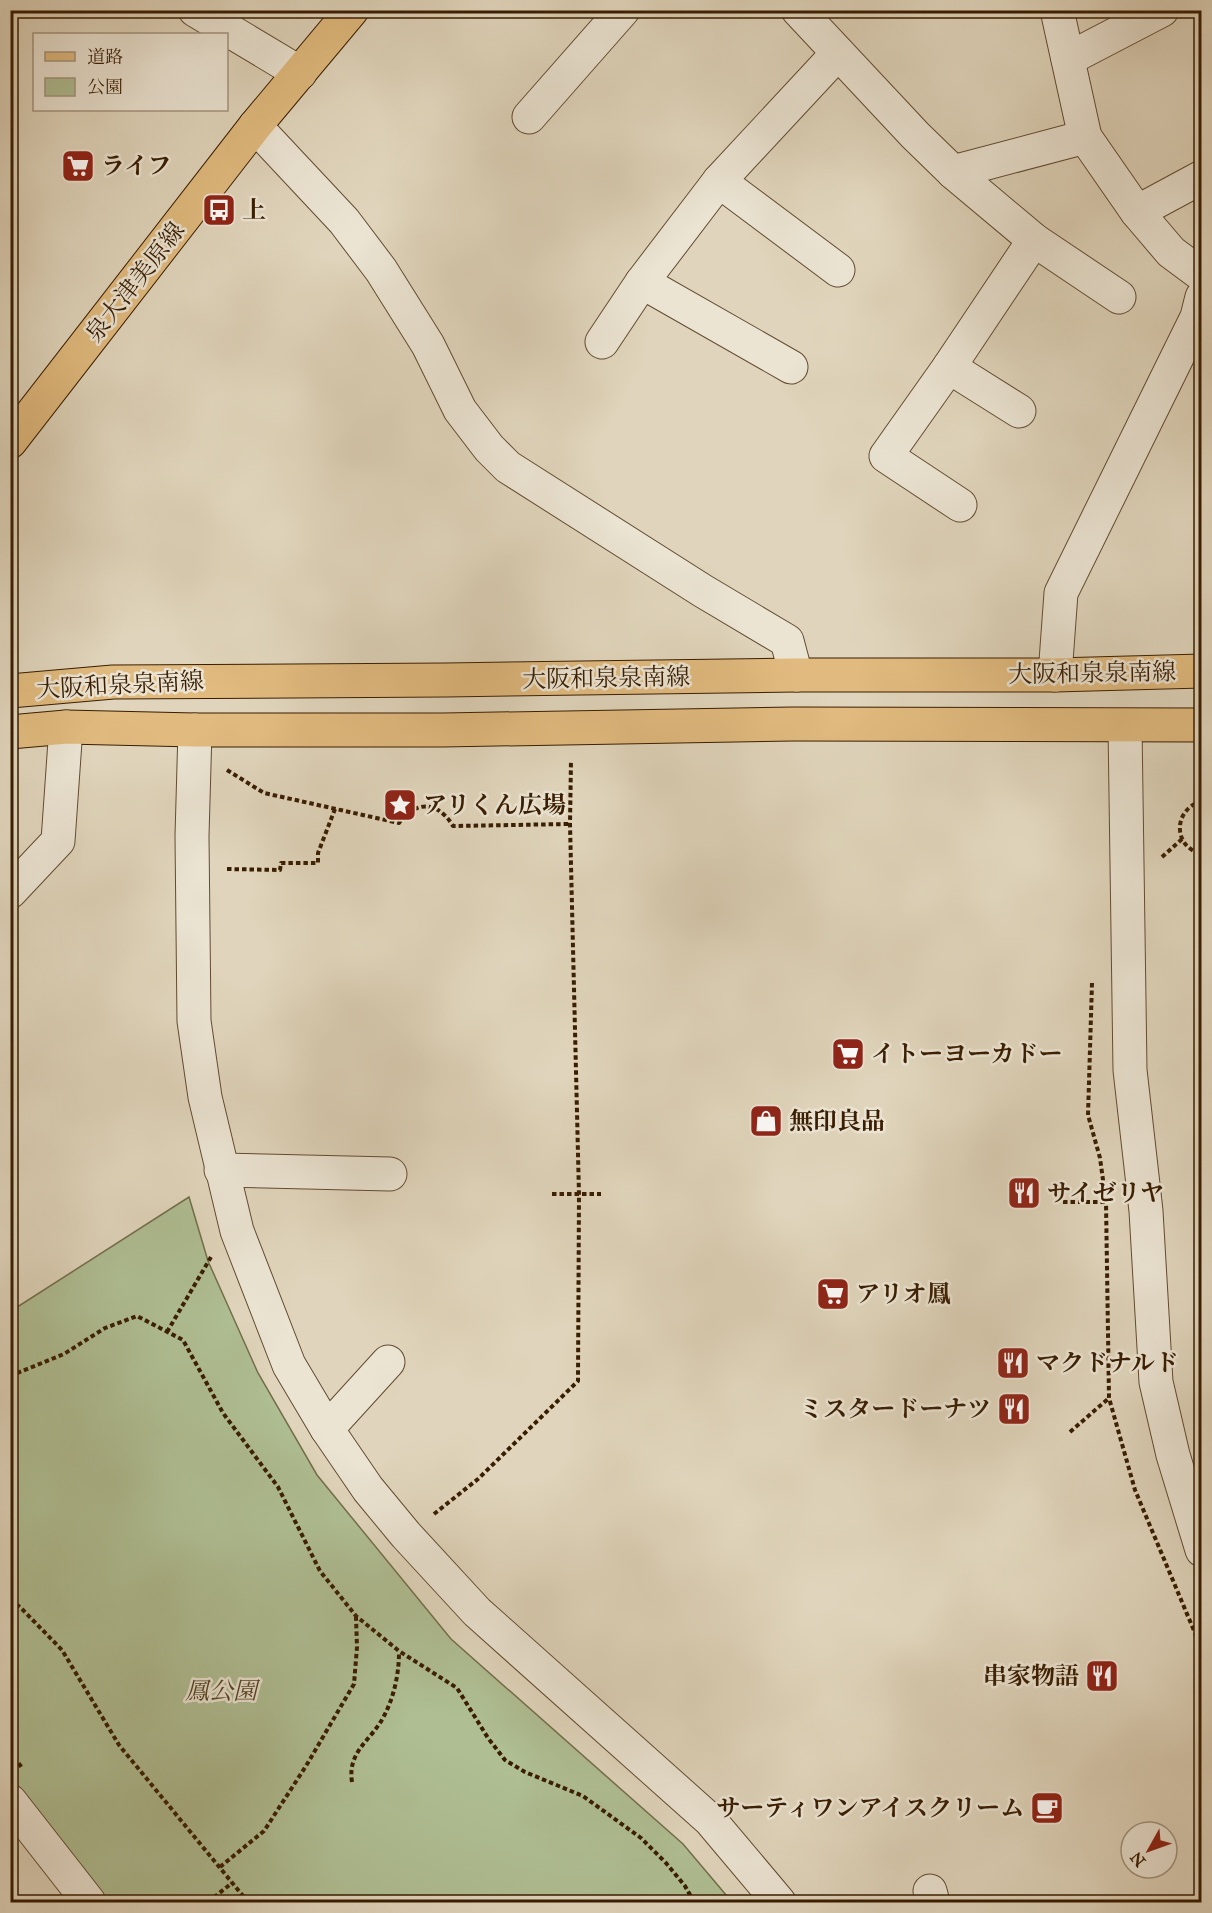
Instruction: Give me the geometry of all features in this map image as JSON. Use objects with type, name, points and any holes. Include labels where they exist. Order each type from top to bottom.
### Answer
[{"type":"main road","name":"泉大津美原線","points":[[10,442],[255,126],[352,10]]},
{"type":"main road","name":"大阪和泉泉南線","points":[[10,691],[113,682],[796,675],[1055,675],[1202,671]]},
{"type":"main road","name":"大阪和泉泉南線","points":[[10,732],[66,727],[195,730],[431,730],[792,723],[1202,725]]},
{"type":"street","points":[[195,10],[300,73]]},
{"type":"street","points":[[529,117],[623,10]]},
{"type":"street","points":[[798,10],[915,135],[953,172],[1034,240],[1119,297]]},
{"type":"street","points":[[1057,10],[1085,137],[1137,212],[1171,252],[1202,275]]},
{"type":"street","points":[[1068,59],[1162,10]]},
{"type":"street","points":[[602,342],[642,282],[719,181],[838,53]]},
{"type":"street","points":[[255,126],[344,221],[381,270],[428,345],[459,410],[489,448],[508,467],[703,591],[787,641],[796,675]]},
{"type":"street","points":[[953,172],[1085,137]]},
{"type":"street","points":[[1137,212],[1202,177]]},
{"type":"street","points":[[719,181],[838,270]]},
{"type":"street","points":[[960,505],[886,456],[1034,240]]},
{"type":"street","points":[[642,282],[791,367]]},
{"type":"street","points":[[1055,675],[1061,593],[1197,317],[1202,297]]},
{"type":"street","points":[[949,367],[1019,411]]},
{"type":"street","points":[[1125,726],[1130,1070],[1146,1211],[1156,1382],[1173,1455],[1200,1538]]},
{"type":"street","points":[[10,892],[58,841],[66,727]]},
{"type":"street","points":[[195,730],[192,836],[194,1021],[205,1097],[237,1231],[289,1365],[327,1429],[368,1489],[406,1535],[472,1607],[710,1820],[779,1902]]},
{"type":"street","points":[[221,1170],[390,1174]]},
{"type":"street","points":[[327,1429],[388,1362]]},
{"type":"street","points":[[10,1802],[89,1902]]},
{"type":"path","points":[[433,1515],[477,1479],[579,1381],[579,1195],[570,824],[572,758]]},
{"type":"path","points":[[222,768],[264,794],[399,823],[413,809],[432,807],[441,811],[453,826],[570,824]]},
{"type":"path","points":[[1202,801],[1182,814],[1179,831],[1187,847],[1202,854]]},
{"type":"path","points":[[221,868],[280,870],[281,863],[318,863],[318,853],[335,809]]},
{"type":"path","points":[[552,1194],[601,1194]]},
{"type":"path","points":[[1063,1202],[1106,1202]]},
{"type":"path","points":[[167,1332],[213,1254]]},
{"type":"path","points":[[10,1376],[64,1354],[105,1328],[137,1316],[183,1340],[223,1413],[278,1487],[320,1571],[356,1616],[399,1651],[457,1688],[488,1738],[506,1760],[525,1772],[583,1796],[641,1838],[666,1863],[685,1886],[694,1902]]},
{"type":"path","points":[[1070,1432],[1108,1398]]},
{"type":"path","points":[[10,1600],[20,1607],[62,1650],[119,1745],[248,1902]]},
{"type":"path","points":[[220,1867],[264,1831],[306,1766],[354,1684],[357,1647],[356,1616]]},
{"type":"path","points":[[352,1782],[353,1762],[363,1742],[378,1727],[389,1703],[399,1673],[399,1651]]},
{"type":"path","points":[[208,1902],[232,1883]]},
{"type":"green space","name":"鳳公園","points":[[189,1197],[208,1261],[258,1373],[317,1475],[451,1639],[683,1844],[732,1902],[104,1902],[11,1781],[11,1311]]},
{"type":"place","name":"ライフ","points":[[78,166]]},
{"type":"place","name":"上","points":[[219,210]]},
{"type":"place","name":"アリくん広場","points":[[400,805]]},
{"type":"place","name":"イトーヨーカドー","points":[[848,1054]]},
{"type":"place","name":"無印良品","points":[[766,1121]]},
{"type":"place","name":"サイゼリヤ","points":[[1024,1193]]},
{"type":"place","name":"アリオ鳳","points":[[833,1294]]},
{"type":"place","name":"マクドナルド","points":[[1013,1363]]},
{"type":"place","name":"ミスタードーナツ","points":[[1014,1409]]},
{"type":"place","name":"串家物語","points":[[1102,1676]]},
{"type":"place","name":"サーティワンアイスクリーム","points":[[1047,1808]]}]
